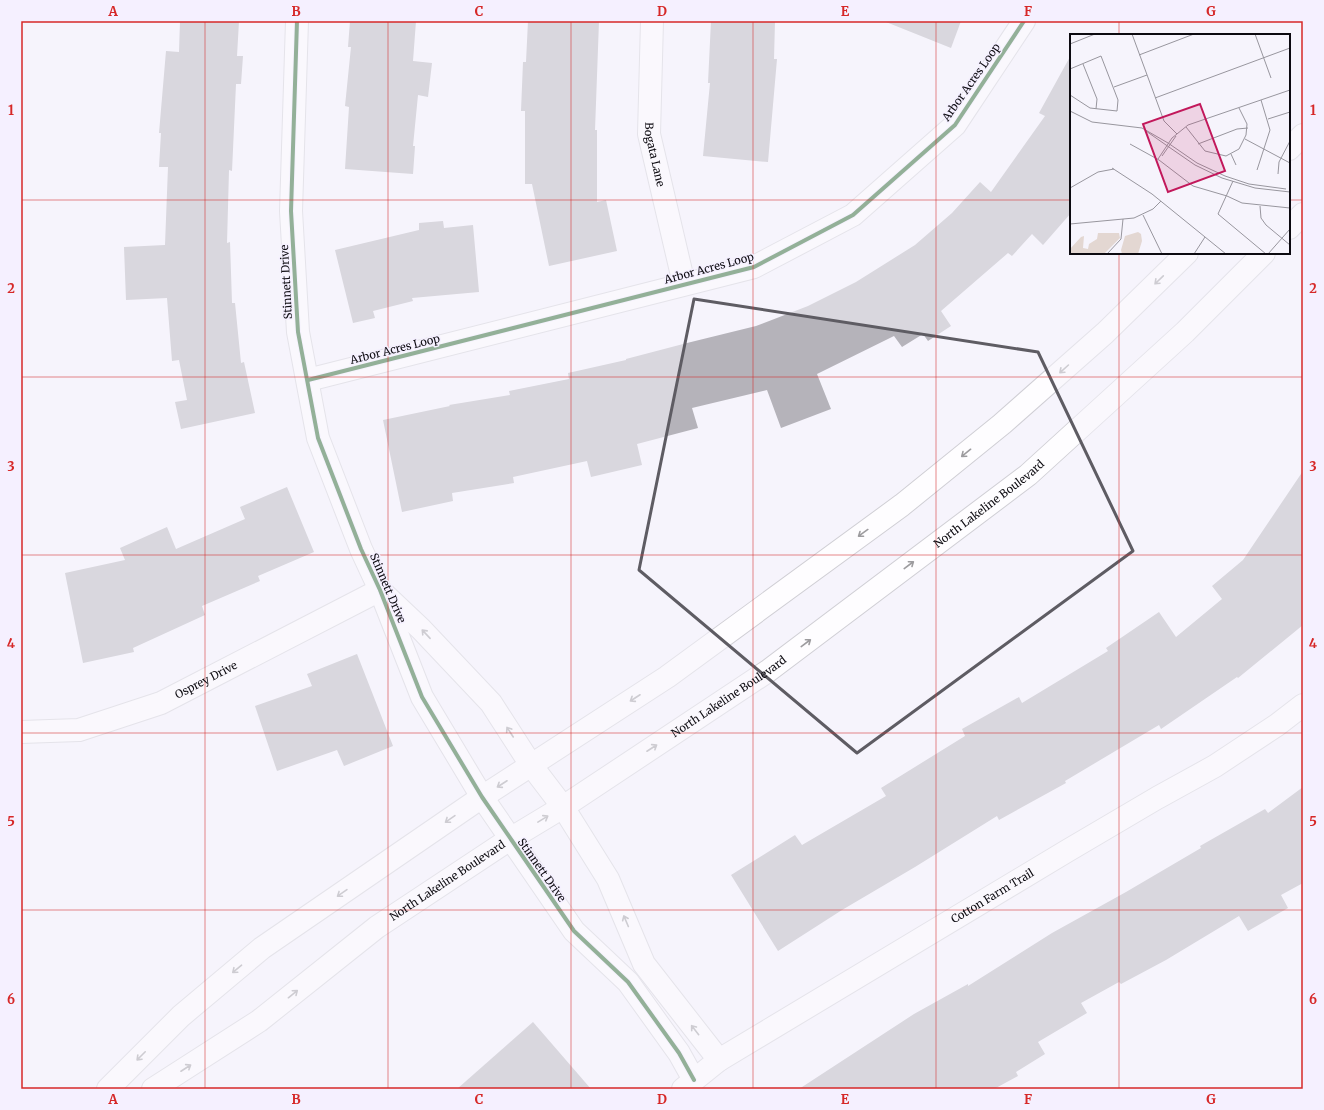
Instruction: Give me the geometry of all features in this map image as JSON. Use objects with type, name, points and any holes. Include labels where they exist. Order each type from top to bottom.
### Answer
[{"type":"street","name":"Stinnett Drive","points":[[297,21],[291,211],[298,332],[318,438],[361,549],[380,590],[422,697],[482,797],[574,931],[628,982],[679,1053],[688,1084]]},
{"type":"street","name":"Bogata Lane","points":[[652,21],[649,134],[684,284]]},
{"type":"street","name":"Arbor Acres Loop","points":[[308,380],[754,267],[853,215],[955,125],[1024,21]]},
{"type":"street","points":[[1290,148],[1303,134]]},
{"type":"street","points":[[1290,227],[1303,214]]},
{"type":"street","points":[[108,1089],[181,1016],[262,948],[482,797],[667,677],[902,505],[1002,424],[1105,333],[1187,254]]},
{"type":"street","name":"North Lakeline Boulevard","points":[[153,1089],[259,1021],[377,927],[510,839],[563,807],[768,671],[1028,475],[1185,332],[1263,254]]},
{"type":"street","name":"Stinnett Drive","points":[[380,590],[421,629],[491,703],[531,765],[563,807],[608,879],[644,964],[719,1060]]},
{"type":"street","name":"Osprey Drive","points":[[21,732],[80,730],[161,703],[380,590]]},
{"type":"street","name":"Cotton Farm Trail","points":[[688,1084],[719,1060],[1086,840],[1215,766],[1277,725],[1303,705]]},
{"type":"highlighted area","points":[[694,299],[1038,352],[1133,551],[857,753],[639,570]]},
{"type":"building","points":[[180,21],[239,21],[237,56],[243,56],[241,84],[236,84],[232,171],[229,170],[227,243],[230,242],[232,303],[235,303],[241,363],[244,362],[255,413],[181,429],[175,402],[187,400],[179,360],[172,361],[167,298],[126,300],[124,247],[165,245],[168,167],[159,167],[161,133],[159,133],[166,51],[179,52]]},
{"type":"building","points":[[350,21],[416,21],[413,61],[432,63],[428,97],[418,95],[413,146],[415,146],[413,174],[345,169],[349,107],[345,106],[351,47],[348,47]]},
{"type":"building","points":[[528,21],[599,21],[595,130],[597,130],[597,202],[606,200],[617,251],[549,266],[532,184],[525,184],[525,111],[521,111],[523,62],[526,62]]},
{"type":"building","points":[[711,21],[775,21],[774,59],[777,59],[768,162],[703,156],[710,83],[708,83]]},
{"type":"building","points":[[886,21],[961,21],[951,48]]},
{"type":"building","points":[[1070,57],[1070,214],[1043,245],[1032,234],[1012,256],[1008,253],[941,311],[951,326],[928,341],[923,334],[902,347],[894,336],[817,374],[831,409],[781,428],[767,390],[692,408],[698,428],[637,444],[642,465],[591,477],[587,461],[513,477],[514,483],[452,493],[453,501],[402,512],[383,420],[450,406],[449,405],[510,395],[509,391],[569,379],[568,373],[626,360],[756,326],[808,306],[856,282],[915,245],[952,213],[980,182],[991,192],[1045,116],[1039,113]]},
{"type":"building","points":[[443,221],[444,228],[473,225],[479,292],[412,298],[413,301],[373,311],[375,318],[353,323],[335,250],[419,230],[419,223]]},
{"type":"building","points":[[1303,471],[1303,625],[1238,678],[1237,677],[1161,729],[1159,725],[1065,781],[1066,783],[999,820],[997,816],[842,910],[778,951],[731,875],[795,835],[802,845],[886,796],[881,788],[965,736],[962,729],[1019,697],[1022,703],[1108,651],[1106,648],[1159,612],[1176,637],[1222,599],[1212,586],[1243,560]]},
{"type":"building","points":[[287,487],[314,552],[258,576],[260,581],[202,606],[205,615],[133,648],[134,652],[83,663],[65,573],[125,560],[120,548],[167,527],[176,549],[245,519],[240,507]]},
{"type":"building","points":[[357,654],[393,746],[344,766],[337,750],[277,771],[255,706],[312,686],[307,674]]},
{"type":"building","points":[[1303,787],[1303,883],[1281,895],[1288,908],[1248,931],[1239,916],[1166,960],[1121,984],[1119,982],[1081,1003],[1087,1013],[1038,1042],[1045,1054],[1016,1072],[1018,1076],[994,1089],[799,1089],[914,1014],[968,984],[968,986],[1052,933],[1126,892],[1201,848],[1200,846],[1265,809],[1268,813]]},
{"type":"building","points":[[533,1022],[591,1089],[457,1089]]},
{"type":"cycle path","points":[[297,21],[291,211],[298,332],[318,438],[361,549],[380,590],[422,697],[482,797],[574,931],[628,982],[679,1053],[694,1080]]},
{"type":"cycle path","points":[[308,380],[754,267],[853,215],[955,125],[1024,21]]}]
